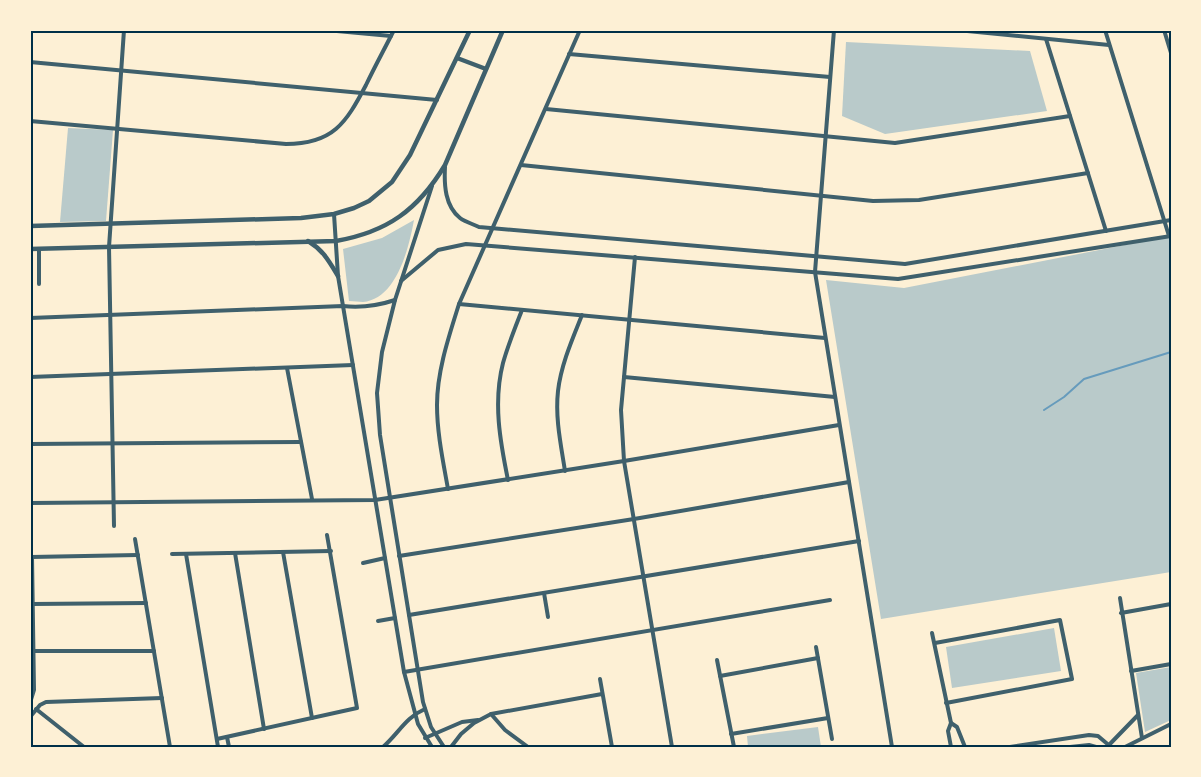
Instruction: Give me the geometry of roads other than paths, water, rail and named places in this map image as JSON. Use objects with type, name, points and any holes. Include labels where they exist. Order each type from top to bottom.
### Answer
[{"type":"street","points":[[114,526],[109,224],[124,30]]},
{"type":"street","points":[[326,30],[391,36]]},
{"type":"street","points":[[30,121],[303,144],[332,133],[343,124],[394,30]]},
{"type":"street","points":[[30,226],[301,218],[334,214],[361,204],[381,192],[402,169],[470,30]]},
{"type":"street","points":[[30,249],[336,241],[363,235],[388,225],[417,203],[432,186],[445,165],[503,30]]},
{"type":"street","points":[[448,489],[438,430],[437,402],[447,340],[459,304],[580,30]]},
{"type":"street","points":[[834,30],[815,272],[892,747]]},
{"type":"street","points":[[957,30],[1109,45]]},
{"type":"street","points":[[401,281],[438,250],[466,244],[898,279],[1170,236],[1105,30]]},
{"type":"street","points":[[1164,30],[1171,52]]},
{"type":"street","points":[[1046,39],[1106,231]]},
{"type":"street","points":[[569,54],[830,77]]},
{"type":"street","points":[[457,58],[486,69]]},
{"type":"street","points":[[30,62],[437,100]]},
{"type":"street","points":[[546,109],[895,143],[1070,116]]},
{"type":"street","points":[[445,165],[445,191],[450,205],[460,218],[479,226],[905,264],[1171,220]]},
{"type":"street","points":[[521,165],[873,201],[919,200],[1088,173]]},
{"type":"street","points":[[432,186],[395,300],[381,352],[377,393],[380,435],[417,670],[425,709],[434,734],[444,747]]},
{"type":"street","points":[[334,214],[338,276],[404,672],[414,713],[425,738],[432,747]]},
{"type":"street","points":[[308,241],[327,257],[338,276]]},
{"type":"street","points":[[39,249],[39,284]]},
{"type":"street","points":[[635,257],[621,410],[624,461],[672,747]]},
{"type":"street","points":[[30,318],[343,306],[362,308],[379,306],[395,300]]},
{"type":"street","points":[[459,304],[825,338]]},
{"type":"street","points":[[508,480],[498,415],[499,389],[503,364],[522,310]]},
{"type":"street","points":[[565,471],[559,431],[558,391],[565,361],[582,315]]},
{"type":"street","points":[[30,376],[353,365]]},
{"type":"street","points":[[287,368],[312,499]]},
{"type":"street","points":[[624,377],[835,397]]},
{"type":"street","points":[[30,503],[375,500],[840,425]]},
{"type":"street","points":[[30,444],[301,442]]},
{"type":"street","points":[[399,556],[849,482]]},
{"type":"street","points":[[217,739],[357,708],[327,536]]},
{"type":"street","points":[[135,539],[170,747]]},
{"type":"street","points":[[409,615],[859,541]]},
{"type":"street","points":[[172,554],[330,551]]},
{"type":"street","points":[[283,552],[312,718]]},
{"type":"street","points":[[236,553],[264,729]]},
{"type":"street","points":[[186,554],[218,747]]},
{"type":"street","points":[[30,703],[34,690],[31,557],[138,555]]},
{"type":"street","points":[[363,563],[386,558]]},
{"type":"street","points":[[544,593],[548,617]]},
{"type":"street","points":[[1120,598],[1142,738]]},
{"type":"street","points":[[404,672],[830,600]]},
{"type":"street","points":[[32,604],[146,603]]},
{"type":"street","points":[[1121,613],[1171,604]]},
{"type":"street","points":[[378,621],[395,618]]},
{"type":"street","points":[[934,643],[1060,620],[1072,679],[946,703]]},
{"type":"street","points":[[932,633],[951,723],[957,728],[965,747]]},
{"type":"street","points":[[816,647],[832,739]]},
{"type":"street","points":[[33,651],[154,651]]},
{"type":"street","points":[[720,676],[818,658]]},
{"type":"street","points":[[717,660],[734,747]]},
{"type":"street","points":[[1131,671],[1171,664]]},
{"type":"street","points":[[600,679],[612,747]]},
{"type":"street","points":[[451,747],[461,734],[479,720],[492,714],[602,694]]},
{"type":"street","points":[[30,717],[46,702],[162,698]]},
{"type":"street","points":[[36,709],[84,747]]},
{"type":"street","points":[[383,747],[414,713],[425,709]]},
{"type":"street","points":[[492,714],[505,730],[528,747]]},
{"type":"street","points":[[1010,747],[1089,735],[1098,736],[1110,746],[1138,714]]},
{"type":"street","points":[[731,734],[828,718]]},
{"type":"street","points":[[425,738],[462,722],[479,720]]},
{"type":"street","points":[[951,723],[948,730],[951,747]]},
{"type":"street","points":[[1125,747],[1171,724]]},
{"type":"street","points":[[227,737],[229,747]]},
{"type":"street","points":[[1070,747],[1089,745],[1096,747]]},
{"type":"waterway","points":[[1044,410],[1064,397],[1084,379],[1171,352]]}]
